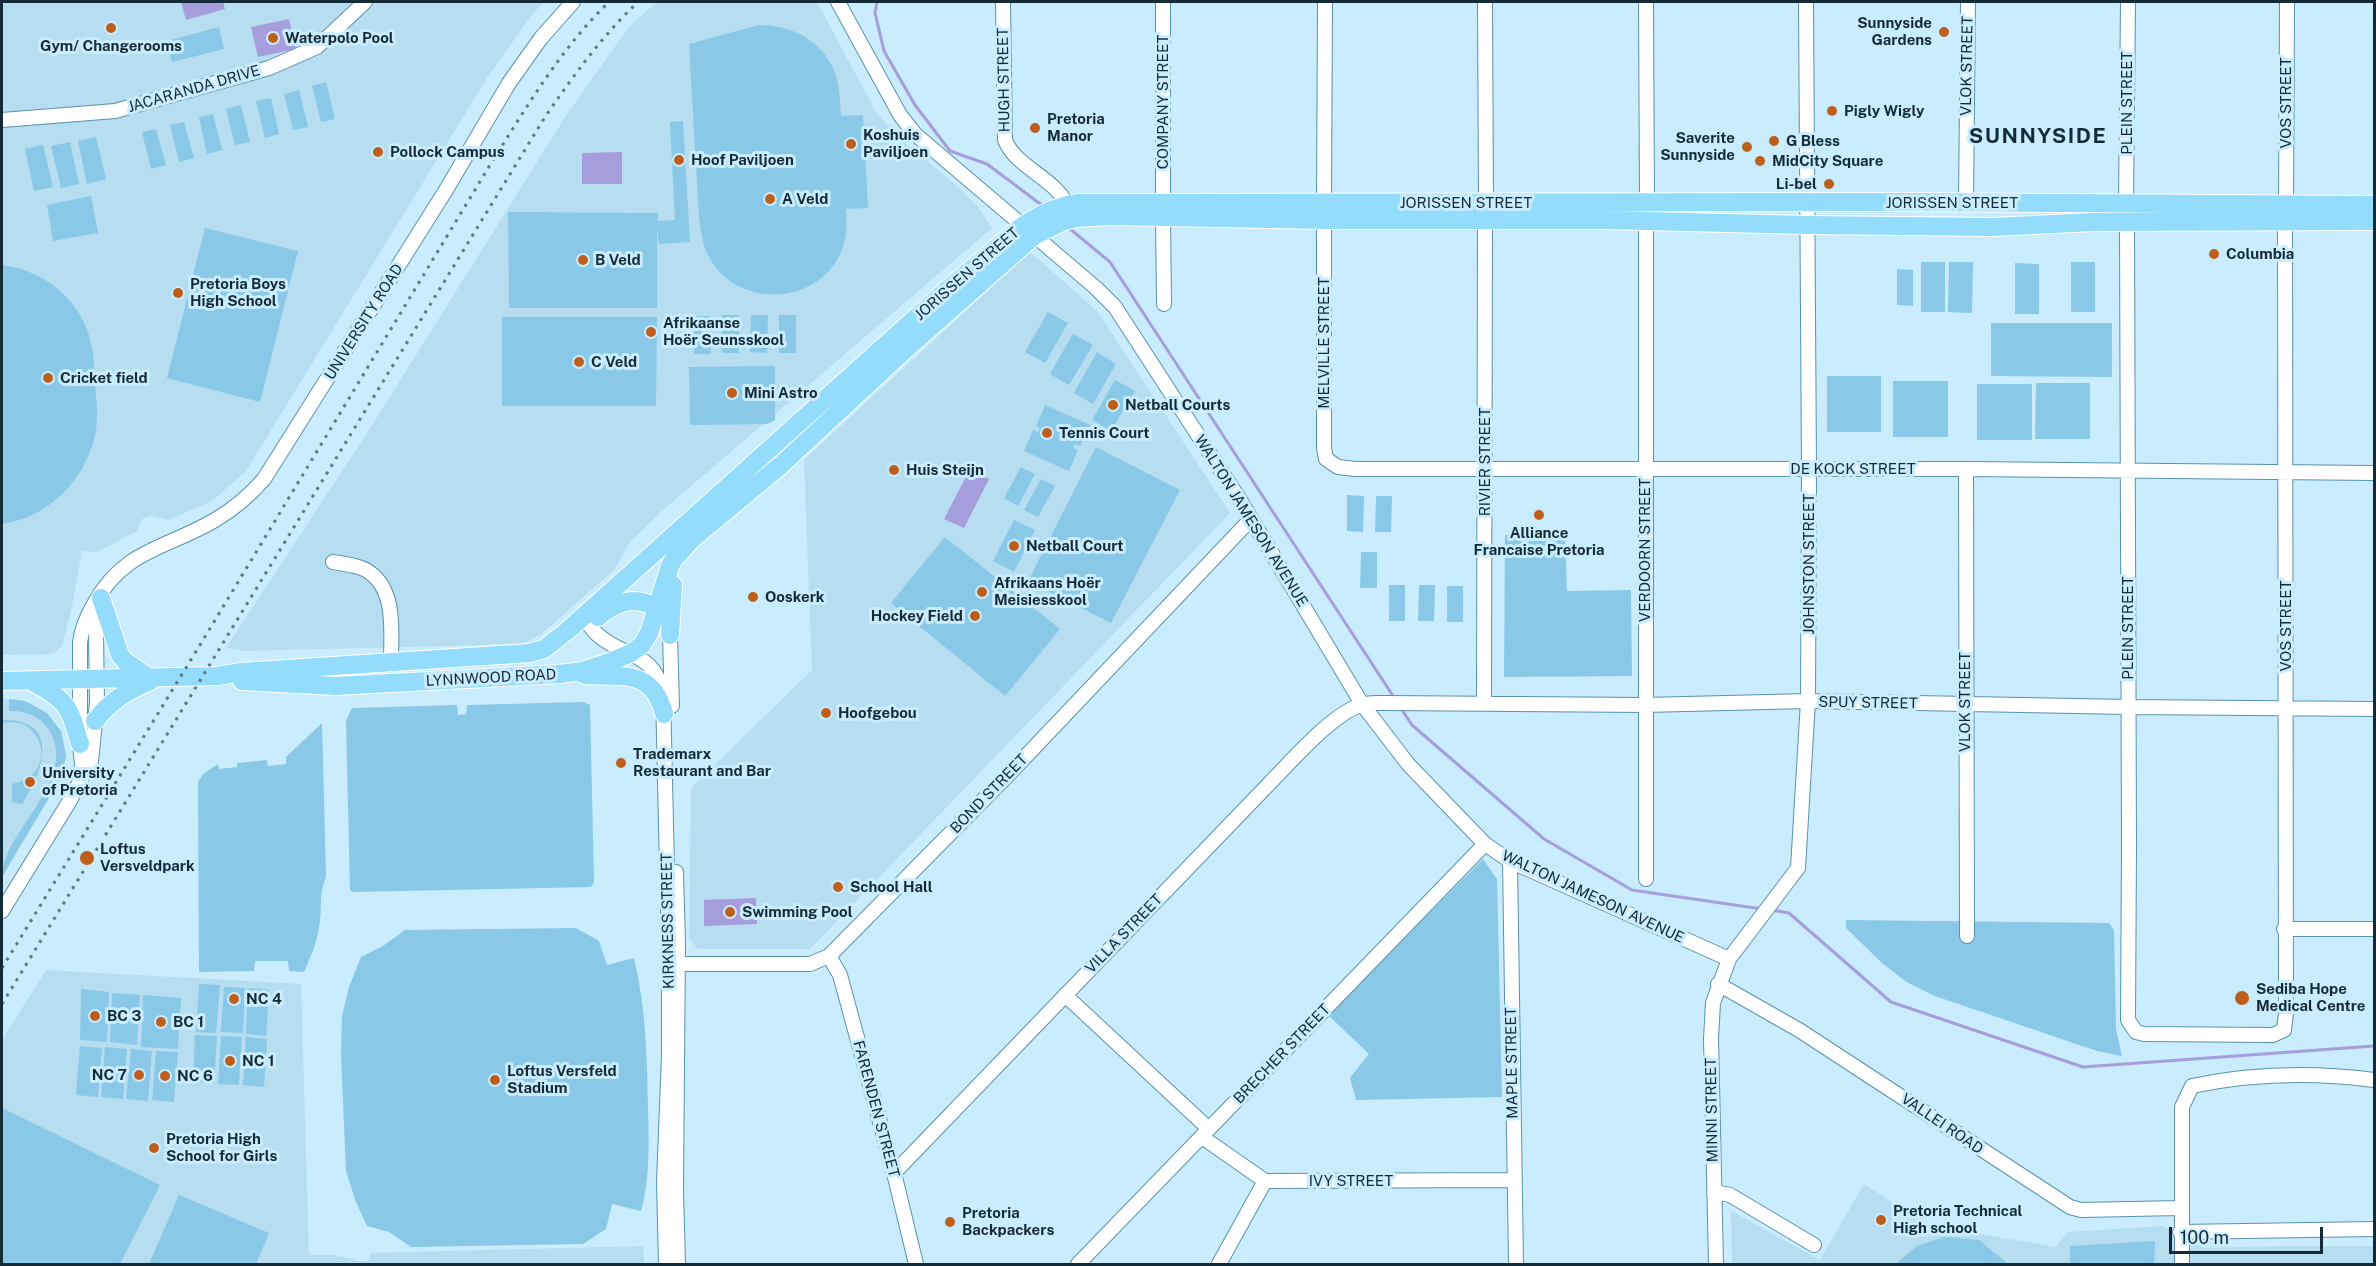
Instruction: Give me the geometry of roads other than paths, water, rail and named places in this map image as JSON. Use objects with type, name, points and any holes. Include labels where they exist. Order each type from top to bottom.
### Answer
[{"type":"main road","name":"JORISSEN STREET","points":[[684,540],[768,450],[940,296],[1031,229],[1070,209],[1807,215],[1966,202],[2127,213],[2285,213],[2374,205]]},
{"type":"main road","name":"JORISSEN STREET","points":[[1646,212],[1691,203],[1807,215],[1885,227],[1993,227],[2127,213]]},
{"type":"main road","name":"JORISSEN STREET","points":[[2285,213],[2374,221]]},
{"type":"main road","name":"JORISSEN STREET","points":[[684,540],[781,465],[1031,229]]},
{"type":"main road","points":[[768,450],[781,465]]},
{"type":"main road","points":[[670,635],[671,595],[684,540]]},
{"type":"main road","name":"LYNNWOOD ROAD","points":[[217,675],[243,682],[335,686],[583,671],[631,653],[642,645],[658,609],[668,572],[684,540]]},
{"type":"main road","name":"LYNNWOOD ROAD","points":[[2,681],[217,675],[537,652],[586,620],[684,540]]},
{"type":"main road","points":[[102,592],[120,655],[126,662],[154,677]]},
{"type":"main road","points":[[586,620],[617,603],[634,602],[658,609]]},
{"type":"main road","points":[[559,674],[626,676],[639,679],[654,689],[660,698],[664,714]]},
{"type":"main road","points":[[95,722],[118,697],[154,677]]},
{"type":"main road","points":[[31,681],[60,697],[66,704],[80,744]]},
{"type":"street","name":"JACARANDA DRIVE","points":[[2,120],[115,111],[268,68],[315,49],[365,2]]},
{"type":"street","name":"UNIVERSITY ROAD","points":[[102,592],[115,573],[139,556],[231,510],[264,479],[446,190],[508,83],[541,38],[573,2]]},
{"type":"street","name":"WALTON JAMESON AVENUE","points":[[838,2],[900,115],[915,134],[1031,229],[1115,307],[1251,519],[1362,704],[1408,764],[1485,844],[1510,861],[1729,958]]},
{"type":"street","name":"HUGH STREET","points":[[1003,2],[1005,140],[1007,146],[1020,159],[1061,193],[1070,209]]},
{"type":"street","name":"COMPANY STREET","points":[[1163,2],[1164,304]]},
{"type":"street","name":"MELVILLE STREET","points":[[1324,2],[1324,448],[1325,457],[1332,464]]},
{"type":"street","name":"RIVIER STREET","points":[[1484,703],[1485,2]]},
{"type":"street","name":"VERDOORN STREET","points":[[1646,2],[1646,879]]},
{"type":"street","name":"JOHNSTON STREET","points":[[1729,958],[1798,868],[1808,701],[1806,2]]},
{"type":"street","name":"VLOK STREET","points":[[1966,202],[1968,2]]},
{"type":"street","name":"PLEIN STREET","points":[[2128,2],[2128,1020],[2136,1032],[2144,1034],[2273,1035],[2284,1030]]},
{"type":"street","name":"VOS STREET","points":[[2284,1030],[2286,1013],[2284,929],[2287,2]]},
{"type":"street","name":"DE KOCK STREET","points":[[1332,464],[1355,469],[1966,469],[2374,473]]},
{"type":"street","name":"VLOK STREET","points":[[1966,469],[1967,936]]},
{"type":"street","name":"BOND STREET","points":[[674,959],[810,964],[830,956],[1009,774],[1251,519]]},
{"type":"street","points":[[333,562],[363,568],[375,576],[385,591],[389,602],[391,662]]},
{"type":"street","points":[[84,774],[80,744],[102,592]]},
{"type":"street","name":"KIRKNESS STREET","points":[[658,609],[670,635],[674,959],[669,978],[664,1182],[666,1264]]},
{"type":"street","name":"KIRKNESS STREET","points":[[586,620],[600,638],[650,665],[656,673],[663,693],[679,1056],[676,1191],[678,1264]]},
{"type":"street","points":[[2,911],[91,761],[95,722],[88,680]]},
{"type":"street","name":"SPUY STREET","points":[[1362,704],[1385,702],[1645,705],[1808,701],[2374,709]]},
{"type":"street","name":"VILLA STREET","points":[[894,1173],[1312,741],[1339,717],[1362,704]]},
{"type":"street","name":"BRECHER STREET","points":[[1078,1264],[1485,844]]},
{"type":"street","name":"MAPLE STREET","points":[[1510,861],[1516,1264]]},
{"type":"street","points":[[2284,929],[2374,929]]},
{"type":"street","name":"FARENDEN STREET","points":[[830,956],[840,975],[894,1173],[916,1264]]},
{"type":"street","name":"MINNI STREET","points":[[1716,1264],[1711,1020],[1718,984],[1729,958]]},
{"type":"street","name":"VALLEI ROAD","points":[[1718,984],[1799,1030],[2070,1207],[2081,1210],[2180,1208]]},
{"type":"street","points":[[1065,995],[1206,1133],[1266,1181],[1219,1264]]},
{"type":"street","points":[[678,1120],[668,1092],[675,1078],[679,1056]]},
{"type":"street","points":[[2182,1264],[2180,1208],[2182,1107],[2192,1086],[2241,1076],[2275,1074],[2347,1076],[2374,1080]]},
{"type":"street","name":"IVY STREET","points":[[1266,1181],[1514,1180]]},
{"type":"street","points":[[1714,1192],[1730,1195],[1814,1245]]},
{"type":"street","points":[[2180,1232],[2374,1229]]},
{"type":"waterway","points":[[877,2],[875,13],[884,51],[915,105],[950,151],[987,164],[1043,206]]},
{"type":"waterway","points":[[1069,228],[1110,262],[1395,699]]},
{"type":"waterway","points":[[1400,707],[1412,725],[1544,839],[1632,890],[1762,909]]},
{"type":"waterway","points":[[1771,910],[1789,913],[1891,1002],[2083,1067],[2374,1046]]},
{"type":"railway","points":[[2,968],[493,160],[561,57],[609,2]]},
{"type":"railway","points":[[2,1004],[545,117],[577,71],[638,2]]},
{"type":"place","name":"Gym/ Changerooms","points":[[111,28]]},
{"type":"place","name":"Sunnyside Gardens","points":[[1944,32]]},
{"type":"place","name":"Waterpolo Pool","points":[[273,38]]},
{"type":"place","name":"Pigly Wigly","points":[[1832,111]]},
{"type":"place","name":"Pretoria Manor","points":[[1035,128]]},
{"type":"place","name":"G Bless","points":[[1774,141]]},
{"type":"place","name":"Koshuis Paviljoen","points":[[851,144]]},
{"type":"place","name":"Saverite Sunnyside","points":[[1747,147]]},
{"type":"place","name":"Pollock Campus","points":[[378,152]]},
{"type":"place","name":"Hoof Paviljoen","points":[[679,160]]},
{"type":"place","name":"MidCity Square","points":[[1760,161]]},
{"type":"place","name":"Li-bel","points":[[1829,184]]},
{"type":"place","name":"A Veld","points":[[770,199]]},
{"type":"place","name":"Columbia","points":[[2214,254]]},
{"type":"place","name":"B Veld","points":[[583,260]]},
{"type":"place","name":"Pretoria Boys High School","points":[[178,293]]},
{"type":"place","name":"Afrikaanse Hoër Seunsskool","points":[[651,332]]},
{"type":"place","name":"C Veld","points":[[579,362]]},
{"type":"place","name":"Cricket field","points":[[48,378]]},
{"type":"place","name":"Mini Astro","points":[[732,393]]},
{"type":"place","name":"Netball Courts","points":[[1113,405]]},
{"type":"place","name":"Tennis Court","points":[[1047,433]]},
{"type":"place","name":"Huis Steijn","points":[[894,470]]},
{"type":"place","name":"Alliance Francaise Pretoria","points":[[1539,515]]},
{"type":"place","name":"Netball Court","points":[[1014,546]]},
{"type":"place","name":"Afrikaans Hoër Meisiesskool","points":[[982,592]]},
{"type":"place","name":"Ooskerk","points":[[753,597]]},
{"type":"place","name":"Hockey Field","points":[[975,616]]},
{"type":"place","name":"Hoofgebou","points":[[826,713]]},
{"type":"place","name":"Trademarx Restaurant and Bar","points":[[621,763]]},
{"type":"place","name":"University of Pretoria","points":[[30,782]]},
{"type":"place","name":"Loftus Versveldpark","points":[[87,858]]},
{"type":"place","name":"School Hall","points":[[838,887]]},
{"type":"place","name":"Swimming Pool","points":[[730,912]]},
{"type":"place","name":"Sediba Hope Medical Centre","points":[[2242,998]]},
{"type":"place","name":"NC 4","points":[[234,999]]},
{"type":"place","name":"BC 3","points":[[95,1016]]},
{"type":"place","name":"BC 1","points":[[161,1022]]},
{"type":"place","name":"NC 1","points":[[230,1061]]},
{"type":"place","name":"NC 7","points":[[139,1075]]},
{"type":"place","name":"NC 6","points":[[165,1076]]},
{"type":"place","name":"Loftus Versfeld Stadium","points":[[495,1080]]},
{"type":"place","name":"Pretoria High School for Girls","points":[[154,1148]]},
{"type":"place","name":"Pretoria Technical High school","points":[[1881,1220]]},
{"type":"place","name":"Pretoria Backpackers","points":[[950,1222]]},
{"type":"district","name":"SUNNYSIDE","points":[[2038,137]]}]
